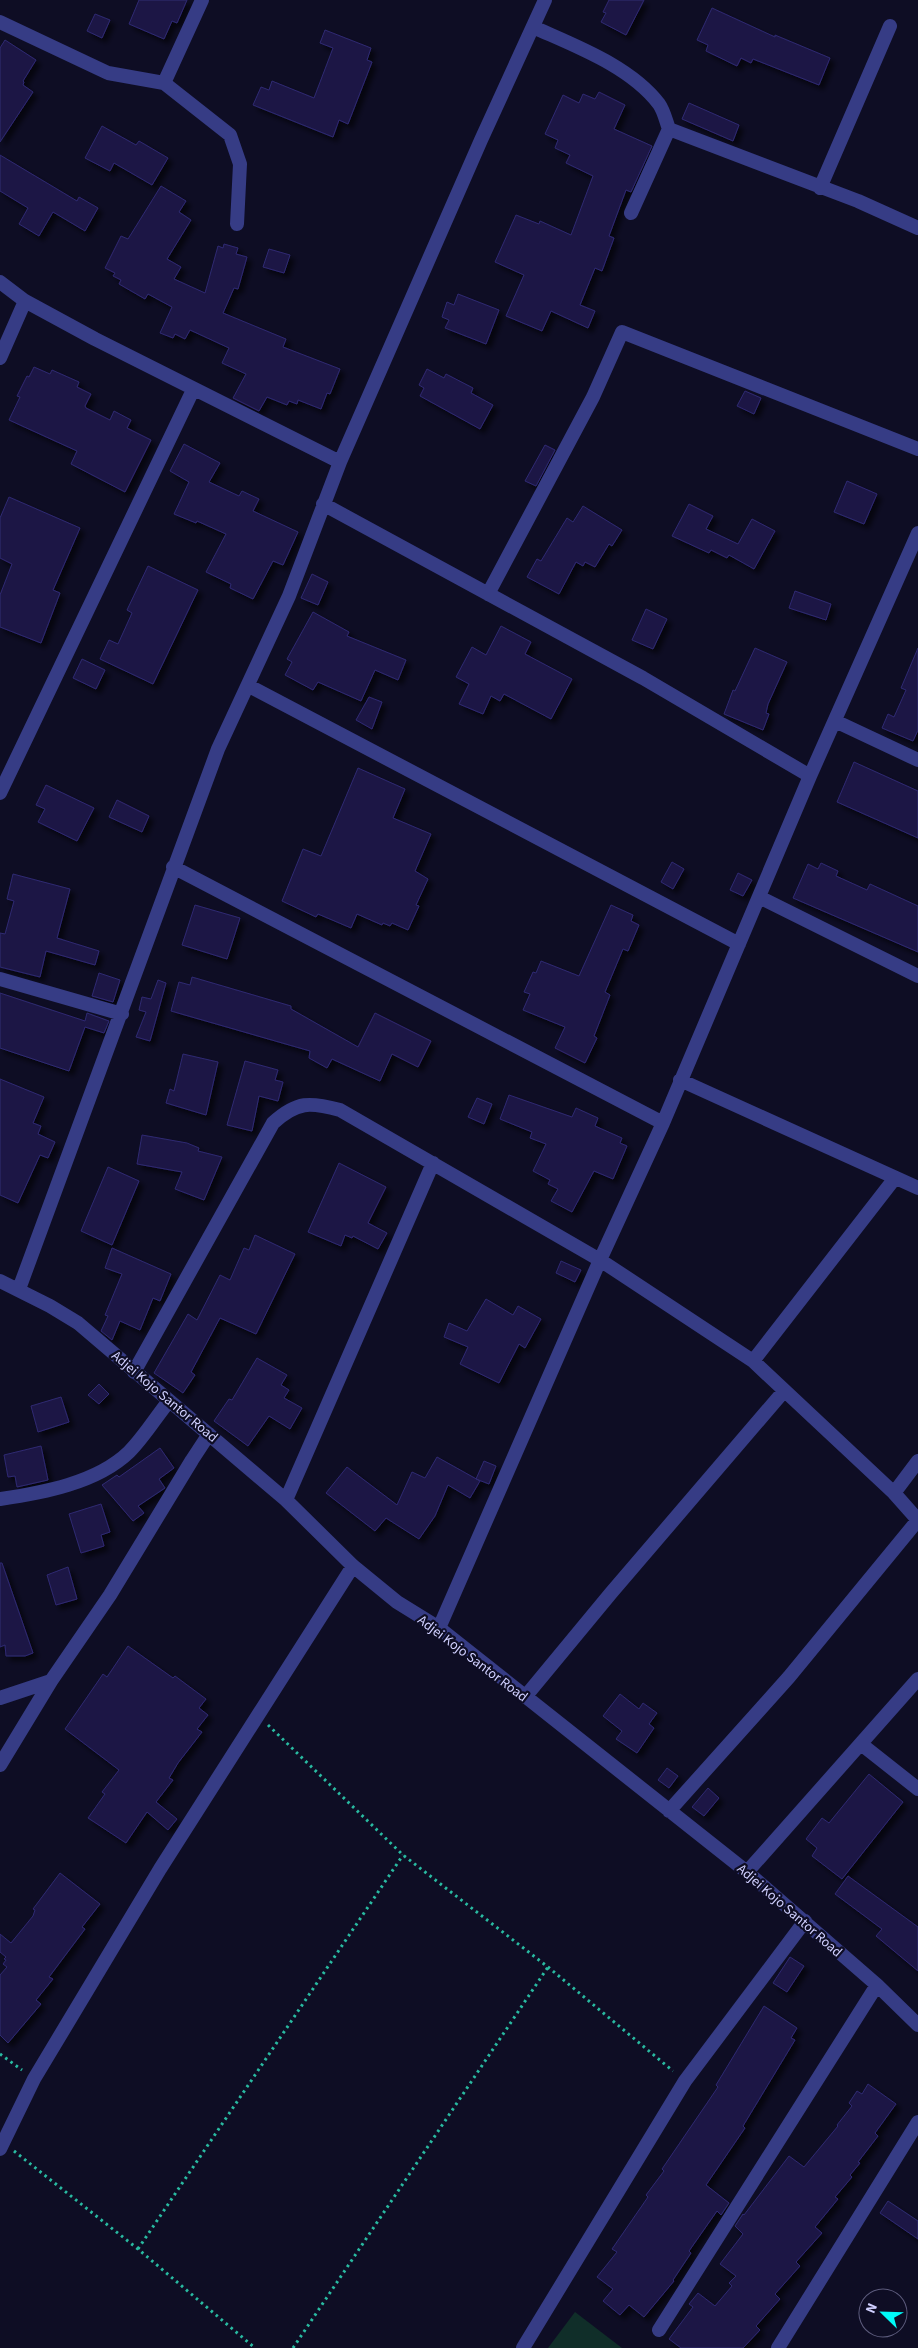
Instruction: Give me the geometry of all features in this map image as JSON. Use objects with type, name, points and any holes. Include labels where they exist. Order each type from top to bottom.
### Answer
[{"type":"street","points":[[164,83],[202,0]]},
{"type":"street","points":[[19,1289],[122,1014],[218,749],[249,686],[289,596],[340,462],[481,140],[545,0]]},
{"type":"street","points":[[0,22],[108,73],[164,83],[230,135],[240,164],[237,224]]},
{"type":"street","points":[[820,188],[890,26]]},
{"type":"street","points":[[533,27],[608,62],[641,86],[659,105],[669,129],[858,201],[918,228]]},
{"type":"street","points":[[631,213],[669,129]]},
{"type":"street","points":[[0,282],[26,301],[193,390],[340,462]]},
{"type":"street","points":[[0,358],[26,301]]},
{"type":"street","points":[[488,594],[593,397],[622,332],[918,449]]},
{"type":"street","points":[[0,793],[193,390]]},
{"type":"street","points":[[323,504],[643,678],[810,776]]},
{"type":"street","points":[[439,1628],[662,1123],[810,776],[917,539]]},
{"type":"street","points":[[249,686],[738,944]]},
{"type":"street","points":[[835,721],[918,760]]},
{"type":"street","points":[[174,868],[662,1123]]},
{"type":"street","points":[[759,896],[918,976]]},
{"type":"street","points":[[0,979],[122,1014]]},
{"type":"street","points":[[680,1080],[918,1188]]},
{"type":"street","points":[[134,1372],[273,1123],[288,1110],[306,1105],[320,1104],[340,1110],[600,1260],[753,1361],[894,1492],[918,1520],[789,1677],[669,1811]]},
{"type":"street","points":[[286,1500],[433,1163]]},
{"type":"street","points":[[753,1361],[895,1178]]},
{"type":"street","name":"Adjei Kojo Santor Road","points":[[0,1281],[19,1289],[78,1323],[286,1500],[353,1566],[396,1602],[439,1628],[747,1872],[877,1985],[918,2025]]},
{"type":"street","points":[[525,1697],[611,1593],[784,1391]]},
{"type":"street","points":[[0,1500],[39,1494],[91,1478],[128,1453],[169,1400]]},
{"type":"street","points":[[0,1765],[51,1681],[110,1595],[209,1434]]},
{"type":"street","points":[[894,1492],[918,1461]]},
{"type":"street","points":[[2,2146],[34,2079],[160,1869],[353,1566]]},
{"type":"street","points":[[747,1872],[918,1679]]},
{"type":"street","points":[[0,1698],[51,1681]]},
{"type":"street","points":[[861,1744],[918,1789]]},
{"type":"street","points":[[523,2348],[685,2081],[805,1922]]},
{"type":"street","points":[[659,2330],[877,1985]]},
{"type":"street","points":[[778,2348],[918,2122]]},
{"type":"path","points":[[257,1715],[403,1855],[548,1967],[685,2081]]},
{"type":"path","points":[[138,2249],[403,1855]]},
{"type":"path","points":[[293,2348],[548,1967]]},
{"type":"path","points":[[0,2054],[34,2079]]},
{"type":"path","points":[[2,2146],[138,2249],[255,2348]]},
{"type":"green space","points":[[575,2312],[622,2348],[548,2348]]},
{"type":"building","points":[[139,0],[187,0],[177,23],[172,21],[164,39],[129,24]]},
{"type":"building","points":[[609,0],[644,0],[626,35],[601,22],[606,13],[603,12]]},
{"type":"building","points":[[712,8],[775,37],[775,35],[830,58],[819,85],[753,59],[751,63],[741,58],[737,66],[706,51],[708,45],[697,40]]},
{"type":"building","points":[[95,14],[110,20],[102,38],[87,31]]},
{"type":"building","points":[[325,30],[371,48],[367,60],[372,62],[348,124],[339,120],[333,137],[253,105],[261,87],[269,90],[272,81],[314,98],[333,48],[320,43]]},
{"type":"building","points":[[5,40],[36,60],[23,81],[23,85],[33,92],[0,142],[0,48]]},
{"type":"building","points":[[599,92],[625,105],[614,129],[652,146],[631,192],[626,190],[609,236],[614,238],[602,271],[595,268],[580,305],[595,311],[588,328],[551,311],[542,331],[506,316],[524,275],[495,262],[516,215],[539,224],[540,221],[571,235],[593,176],[566,163],[570,155],[555,148],[558,140],[545,134],[563,95],[579,103],[583,94],[595,99]]},
{"type":"building","points":[[689,103],[739,125],[733,141],[682,119]]},
{"type":"building","points":[[102,126],[136,145],[139,141],[168,158],[152,185],[114,163],[110,171],[85,158]]},
{"type":"building","points":[[0,155],[77,201],[79,197],[98,208],[85,231],[53,212],[39,236],[19,224],[28,208],[0,191]]},
{"type":"building","points":[[161,186],[186,201],[179,212],[191,220],[167,259],[181,267],[174,279],[205,293],[218,246],[223,248],[224,244],[238,248],[236,254],[247,257],[238,289],[234,288],[223,313],[286,339],[283,347],[340,369],[330,394],[327,393],[321,409],[298,400],[297,404],[289,401],[287,405],[267,397],[259,411],[233,398],[246,374],[222,363],[229,348],[190,330],[185,339],[175,334],[173,338],[160,333],[172,307],[148,294],[145,299],[119,284],[121,280],[113,276],[115,273],[105,268],[121,236],[128,239]]},
{"type":"building","points":[[269,249],[290,255],[284,273],[263,267]]},
{"type":"building","points":[[458,294],[499,310],[486,344],[445,328],[449,320],[442,317],[447,302],[454,305]]},
{"type":"building","points":[[34,367],[50,374],[52,370],[79,382],[77,387],[91,394],[85,406],[86,408],[110,420],[114,411],[131,420],[127,428],[151,440],[125,492],[71,464],[77,451],[9,420],[20,397],[17,396]]},
{"type":"building","points":[[427,369],[444,378],[446,374],[473,388],[471,393],[493,405],[480,429],[420,396],[424,388],[419,385]]},
{"type":"building","points":[[745,391],[761,398],[754,414],[737,406]]},
{"type":"building","points":[[184,444],[220,463],[209,482],[239,496],[242,491],[259,499],[253,511],[298,532],[283,565],[273,561],[253,599],[230,588],[231,584],[206,572],[226,534],[197,521],[196,523],[174,514],[189,482],[170,471]]},
{"type":"building","points":[[545,445],[555,450],[536,486],[525,481]]},
{"type":"building","points":[[847,481],[877,494],[864,524],[834,512]]},
{"type":"building","points":[[9,497],[80,528],[53,590],[60,593],[41,643],[0,627],[0,595],[12,564],[0,558],[0,518]]},
{"type":"building","points":[[689,504],[713,516],[706,529],[738,544],[752,519],[775,531],[754,569],[729,555],[727,558],[711,550],[709,553],[672,536]]},
{"type":"building","points":[[583,506],[622,530],[612,546],[609,544],[595,567],[585,562],[583,566],[576,562],[559,594],[527,577],[537,559],[541,561],[567,518],[573,522]]},
{"type":"building","points":[[148,566],[198,590],[153,684],[100,659],[109,640],[118,644],[132,613],[127,610]]},
{"type":"building","points":[[312,574],[328,582],[318,605],[301,598]]},
{"type":"building","points":[[795,591],[831,604],[826,620],[789,608]]},
{"type":"building","points":[[646,609],[667,619],[653,649],[632,640]]},
{"type":"building","points":[[313,612],[349,632],[347,636],[406,660],[398,680],[375,670],[361,701],[318,682],[313,690],[285,675],[292,662],[287,659]]},
{"type":"building","points":[[501,626],[531,642],[525,654],[572,679],[551,719],[504,694],[500,701],[491,696],[483,714],[459,704],[469,684],[456,677],[472,647],[486,655]]},
{"type":"building","points":[[755,648],[787,662],[768,704],[766,713],[769,714],[763,730],[724,714],[733,690],[735,691]]},
{"type":"building","points":[[918,648],[918,730],[913,741],[882,728],[888,714],[894,717],[906,690],[901,688]]},
{"type":"building","points":[[82,659],[105,670],[96,689],[73,678]]},
{"type":"building","points":[[369,697],[382,702],[372,729],[356,720]]},
{"type":"building","points":[[854,762],[918,791],[918,838],[837,802]]},
{"type":"building","points":[[358,768],[405,789],[393,818],[431,834],[415,871],[428,879],[416,905],[419,906],[408,930],[392,923],[390,926],[383,923],[382,925],[357,914],[351,928],[318,914],[316,917],[282,901],[303,849],[321,856]]},
{"type":"building","points":[[46,785],[94,808],[77,841],[38,822],[45,809],[36,805]]},
{"type":"building","points":[[117,800],[149,816],[142,832],[109,817]]},
{"type":"building","points":[[672,862],[684,869],[673,889],[661,882]]},
{"type":"building","points":[[821,863],[838,871],[836,876],[867,890],[870,884],[918,906],[918,952],[793,898],[808,864],[818,869]]},
{"type":"building","points":[[738,873],[752,880],[743,896],[730,890]]},
{"type":"building","points":[[13,874],[70,889],[57,938],[99,951],[95,965],[46,951],[40,977],[0,967],[0,933],[5,934],[14,901],[7,899]]},
{"type":"building","points":[[195,905],[240,918],[227,959],[182,945]]},
{"type":"building","points":[[611,905],[633,915],[631,921],[639,925],[628,951],[623,949],[605,992],[610,995],[594,1036],[597,1038],[585,1063],[555,1048],[565,1027],[523,1010],[530,994],[524,992],[533,972],[536,973],[541,961],[579,976]]},
{"type":"building","points":[[99,973],[120,980],[113,1002],[92,996]]},
{"type":"building","points":[[192,977],[291,1006],[291,1009],[358,1047],[375,1013],[431,1041],[418,1067],[392,1054],[380,1081],[332,1059],[327,1068],[309,1058],[310,1051],[171,1011],[179,982],[190,985]]},
{"type":"building","points":[[158,980],[166,983],[150,1041],[136,1037],[146,1012],[139,1010],[142,997],[151,999]]},
{"type":"building","points":[[0,993],[85,1021],[87,1013],[109,1021],[104,1033],[85,1027],[69,1071],[0,1048]]},
{"type":"building","points":[[183,1054],[218,1062],[206,1115],[166,1103],[170,1089],[174,1091]]},
{"type":"building","points":[[245,1061],[278,1070],[275,1080],[283,1082],[278,1101],[259,1096],[252,1131],[227,1125]]},
{"type":"building","points":[[0,1079],[44,1097],[33,1123],[41,1126],[38,1134],[55,1142],[48,1158],[40,1155],[18,1203],[0,1195]]},
{"type":"building","points":[[509,1095],[572,1117],[576,1108],[598,1118],[595,1126],[622,1138],[620,1143],[627,1146],[613,1179],[594,1171],[572,1212],[551,1201],[558,1189],[548,1184],[550,1180],[533,1171],[546,1144],[530,1138],[532,1132],[500,1119]]},
{"type":"building","points":[[477,1098],[492,1104],[484,1124],[468,1117]]},
{"type":"building","points":[[142,1135],[187,1143],[199,1148],[198,1151],[222,1157],[204,1200],[175,1189],[182,1172],[137,1164]]},
{"type":"building","points":[[339,1163],[386,1187],[368,1223],[387,1233],[378,1249],[353,1236],[352,1238],[345,1235],[341,1246],[308,1232]]},
{"type":"building","points":[[108,1167],[139,1181],[112,1245],[81,1231]]},
{"type":"building","points":[[255,1235],[295,1254],[256,1334],[220,1318],[191,1372],[195,1375],[183,1393],[154,1373],[188,1314],[197,1320],[220,1275],[230,1280],[244,1248],[249,1250]]},
{"type":"building","points":[[112,1248],[171,1274],[160,1301],[153,1298],[140,1330],[120,1321],[112,1340],[101,1331],[108,1316],[105,1315],[122,1274],[105,1268]]},
{"type":"building","points":[[561,1261],[581,1270],[575,1282],[556,1273]]},
{"type":"building","points":[[486,1299],[513,1315],[518,1306],[541,1319],[525,1348],[519,1344],[499,1383],[460,1364],[468,1347],[444,1337],[449,1323],[467,1331]]},
{"type":"building","points":[[257,1358],[287,1375],[281,1385],[289,1390],[284,1398],[302,1408],[290,1429],[269,1416],[248,1446],[214,1421],[229,1399],[232,1400]]},
{"type":"building","points":[[99,1384],[109,1394],[99,1404],[88,1395]]},
{"type":"building","points":[[61,1397],[69,1422],[38,1432],[31,1406]]},
{"type":"building","points":[[41,1446],[48,1480],[17,1487],[15,1476],[8,1477],[4,1455]]},
{"type":"building","points":[[160,1448],[174,1468],[159,1479],[165,1488],[138,1506],[144,1513],[133,1521],[102,1485],[117,1475],[119,1477]]},
{"type":"building","points":[[437,1457],[480,1481],[470,1498],[448,1485],[435,1516],[419,1539],[386,1518],[375,1531],[326,1493],[347,1467],[397,1505],[412,1472],[425,1478]]},
{"type":"building","points":[[484,1461],[496,1466],[489,1484],[476,1479]]},
{"type":"building","points":[[101,1504],[110,1532],[101,1535],[104,1546],[81,1553],[69,1514]]},
{"type":"building","points":[[0,1563],[2,1563],[33,1653],[25,1656],[6,1656],[5,1645],[0,1647]]},
{"type":"building","points":[[68,1567],[77,1599],[56,1605],[47,1575]]},
{"type":"building","points":[[128,1646],[173,1678],[175,1676],[206,1699],[199,1708],[208,1715],[197,1729],[202,1732],[178,1763],[169,1778],[173,1780],[156,1802],[177,1819],[168,1830],[147,1812],[126,1843],[88,1818],[105,1794],[102,1792],[119,1770],[65,1729],[103,1674],[107,1677]]},
{"type":"building","points":[[620,1694],[639,1709],[643,1703],[657,1713],[649,1724],[654,1728],[637,1753],[616,1739],[622,1731],[603,1716]]},
{"type":"building","points":[[667,1768],[678,1776],[669,1788],[658,1780]]},
{"type":"building","points":[[869,1774],[903,1802],[842,1879],[812,1856],[817,1848],[806,1839],[822,1818],[829,1823]]},
{"type":"building","points":[[708,1788],[719,1798],[704,1816],[692,1807]]},
{"type":"building","points":[[60,1873],[100,1904],[82,1927],[85,1929],[49,1977],[53,1979],[36,2000],[41,2004],[8,2043],[0,2035],[0,1975],[7,1967],[3,1964],[6,1957],[0,1952],[0,1934],[11,1943],[33,1916],[35,1910],[33,1909]]},
{"type":"building","points":[[848,1876],[918,1927],[918,1971],[876,1936],[882,1929],[835,1894]]},
{"type":"building","points":[[790,1957],[804,1966],[787,1992],[773,1983]]},
{"type":"building","points":[[764,2006],[797,2028],[791,2038],[795,2040],[743,2126],[745,2128],[706,2185],[729,2203],[721,2215],[717,2211],[689,2251],[691,2253],[674,2281],[644,2317],[629,2305],[620,2315],[603,2301],[613,2289],[597,2277],[617,2252],[612,2249],[648,2197],[646,2195],[664,2171],[662,2169],[718,2087],[716,2085]]},
{"type":"building","points":[[868,2084],[896,2104],[875,2133],[878,2136],[858,2162],[860,2163],[850,2175],[852,2177],[835,2197],[838,2199],[815,2227],[822,2233],[796,2262],[800,2266],[775,2294],[780,2299],[756,2326],[760,2330],[743,2348],[681,2348],[669,2339],[693,2307],[689,2304],[698,2293],[715,2306],[732,2286],[729,2283],[736,2276],[720,2264],[743,2234],[735,2226],[743,2214],[789,2156],[804,2167],[852,2106],[849,2103],[857,2091],[862,2094]]},
{"type":"building","points":[[888,2201],[918,2221],[918,2239],[880,2213]]}]
